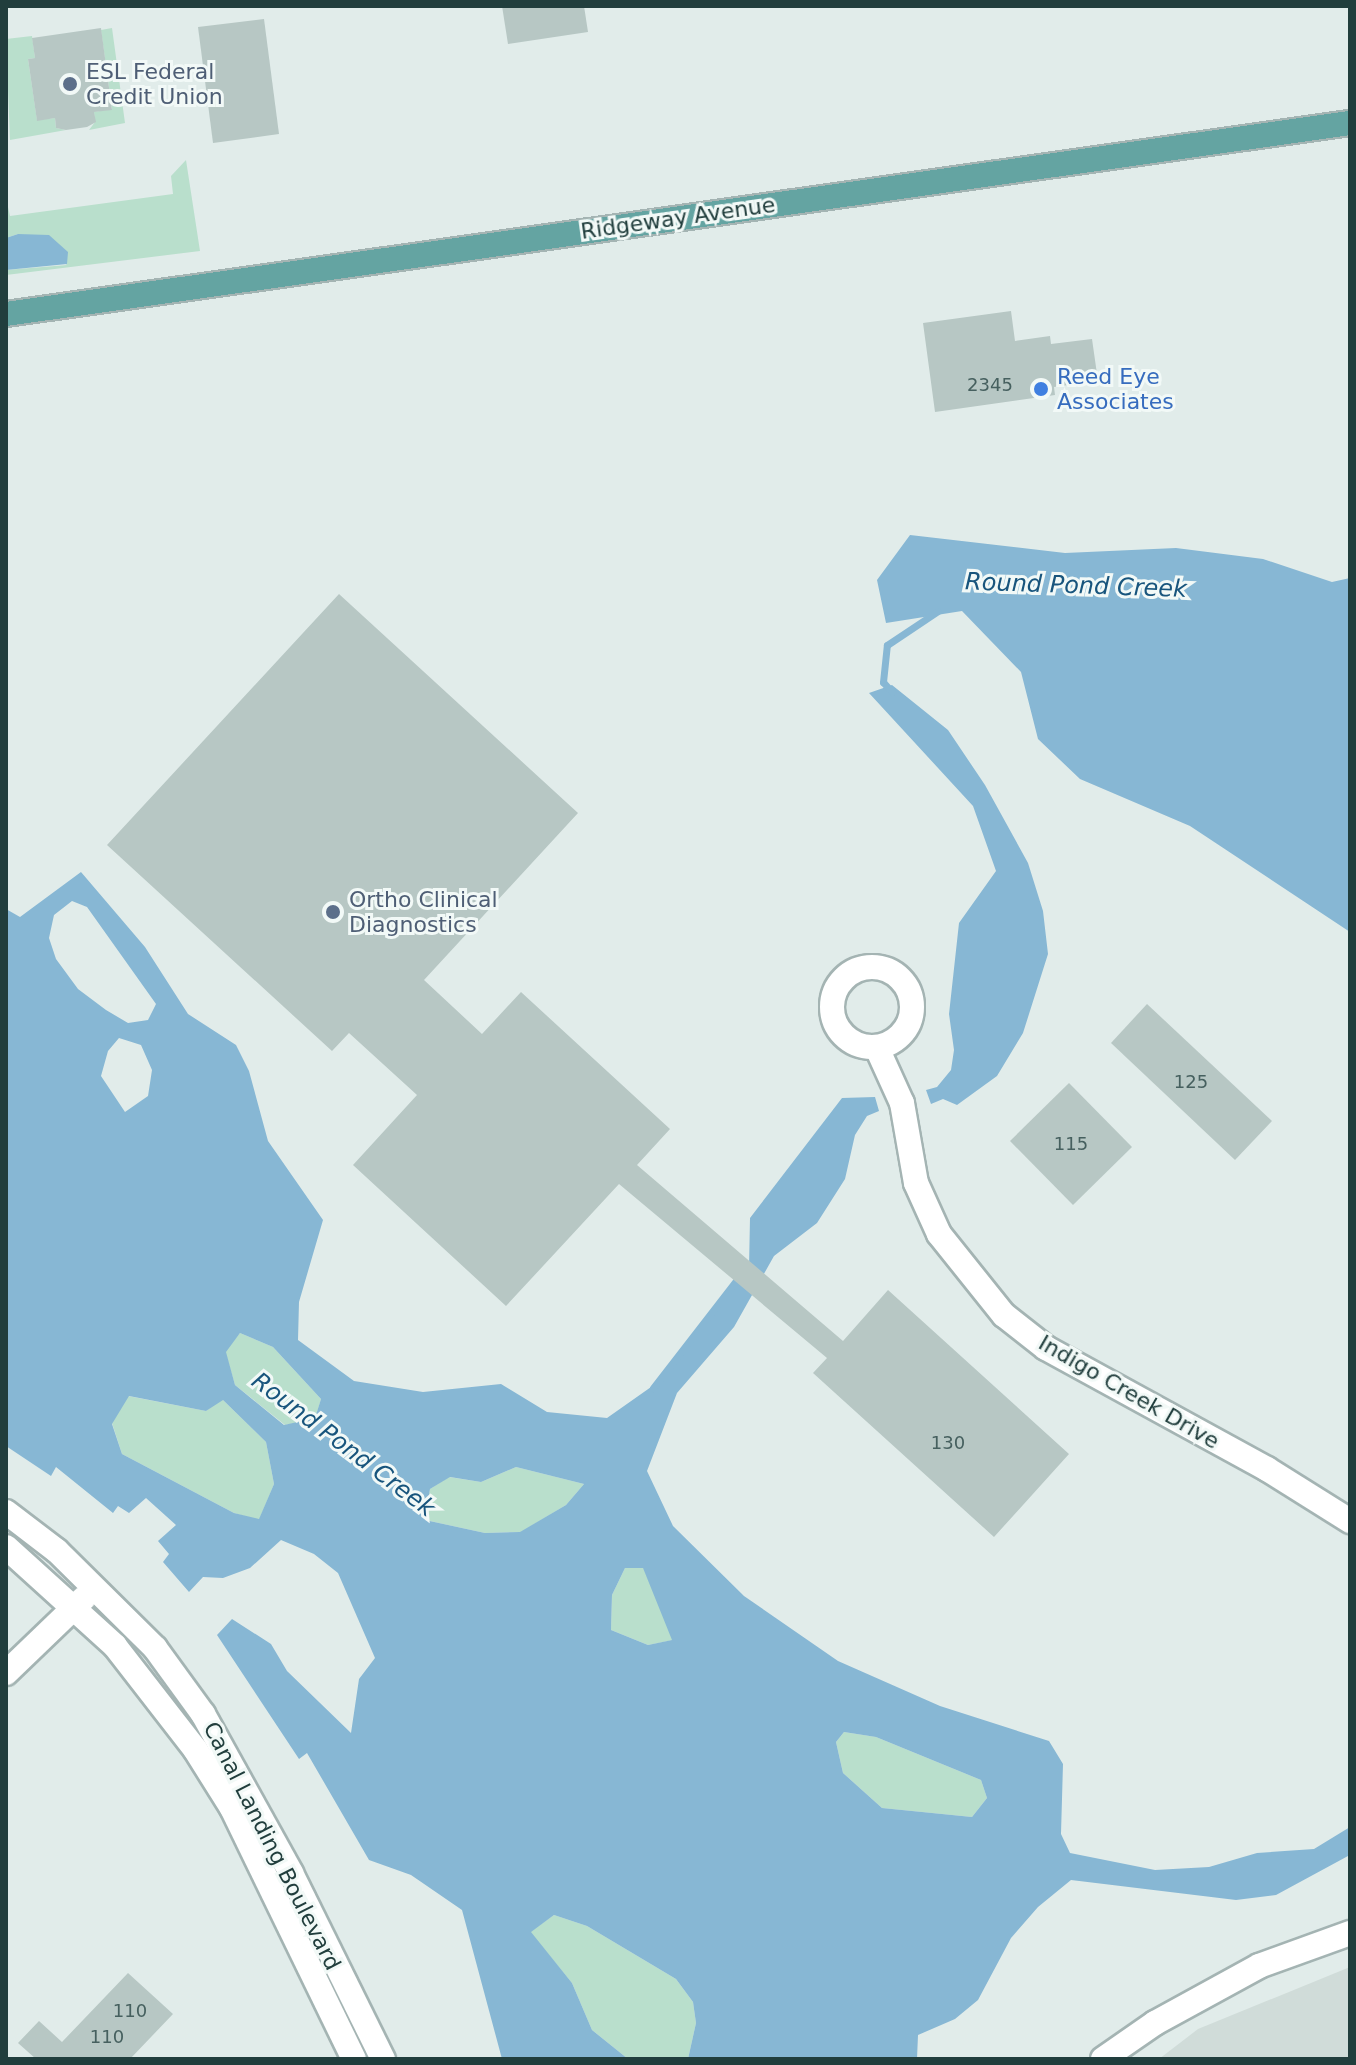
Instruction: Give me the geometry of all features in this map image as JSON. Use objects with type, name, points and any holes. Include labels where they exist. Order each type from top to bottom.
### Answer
[{"type":"main road","name":"Ridgeway Avenue","points":[[6,314],[1350,123]]},
{"type":"street","name":"Indigo Creek Drive","points":[[877,1048],[902,1103],[916,1183],[939,1234],[1004,1315],[1046,1348],[1267,1469],[1350,1521]]},
{"type":"street","name":"Canal Landing Boulevard","points":[[6,1512],[95,1588],[155,1648],[203,1714],[284,1861],[383,2059]]},
{"type":"street","name":"Canal Landing Boulevard","points":[[6,1547],[75,1607],[152,1689],[232,1808],[354,2059]]},
{"type":"street","points":[[6,1673],[95,1588]]},
{"type":"street","points":[[1103,2059],[1155,2023],[1259,1966],[1350,1933]]},
{"type":"shaded area","points":[[1350,1967],[1350,2059],[1159,2059],[1198,2029]]},
{"type":"green space","points":[[112,28],[125,123],[89,130],[95,122],[94,112],[112,109],[101,30]]},
{"type":"green space","points":[[32,36],[35,58],[28,59],[37,120],[55,118],[56,128],[66,130],[10,140],[6,39]]},
{"type":"green space","points":[[186,160],[200,251],[6,275],[6,270],[67,265],[18,234],[6,238],[6,198],[10,216],[173,194],[171,176]]},
{"type":"green space","points":[[240,1333],[273,1347],[321,1399],[315,1419],[285,1425],[235,1385],[225,1351]]},
{"type":"green space","points":[[128,1396],[206,1411],[222,1399],[266,1442],[274,1484],[259,1520],[234,1513],[122,1454],[112,1423]]},
{"type":"green space","points":[[516,1467],[584,1484],[566,1505],[521,1532],[485,1533],[425,1520],[430,1489],[449,1477],[481,1482]]},
{"type":"green space","points":[[643,1567],[673,1640],[648,1645],[611,1630],[612,1595],[625,1568]]},
{"type":"green space","points":[[844,1732],[876,1737],[981,1780],[987,1798],[972,1817],[882,1808],[843,1773],[836,1742]]},
{"type":"green space","points":[[554,1915],[587,1926],[676,1979],[693,2002],[696,2023],[688,2059],[628,2059],[592,2030],[572,1983],[530,1932]]},
{"type":"water","points":[[18,234],[49,235],[68,252],[67,264],[6,270],[6,238]]},
{"type":"water","points":[[910,535],[1065,553],[1176,548],[1263,559],[1332,582],[1350,578],[1350,932],[1190,826],[1080,779],[1038,739],[1021,672],[962,611],[886,623],[877,580]]},
{"type":"water","points":[[892,685],[948,730],[985,785],[1028,863],[1043,911],[1048,954],[1023,1033],[997,1076],[957,1105],[943,1099],[931,1104],[926,1090],[937,1087],[951,1070],[954,1050],[949,1014],[959,923],[996,871],[973,806],[869,693]]},
{"type":"water","points":[[81,872],[145,947],[188,1014],[236,1045],[249,1071],[268,1141],[323,1220],[299,1302],[298,1340],[354,1381],[423,1392],[501,1384],[547,1412],[607,1418],[661,1380],[749,1268],[750,1218],[842,1098],[875,1097],[879,1111],[867,1116],[855,1135],[845,1179],[817,1223],[774,1256],[734,1327],[677,1393],[647,1471],[673,1526],[744,1596],[838,1661],[940,1706],[1049,1741],[1063,1764],[1061,1834],[1070,1853],[1155,1870],[1209,1867],[1257,1853],[1314,1849],[1350,1827],[1348,1856],[1276,1895],[1236,1900],[1071,1880],[1038,1907],[1011,1938],[978,2000],[955,2019],[918,2035],[917,2059],[688,2059],[696,2023],[693,2002],[676,1979],[587,1926],[554,1915],[531,1932],[572,1983],[592,2030],[628,2059],[502,2059],[462,1910],[411,1875],[369,1860],[307,1753],[299,1759],[217,1635],[232,1619],[271,1644],[287,1671],[351,1733],[359,1679],[375,1658],[338,1573],[314,1554],[281,1540],[250,1568],[223,1578],[203,1577],[189,1592],[163,1562],[169,1554],[158,1541],[176,1525],[146,1498],[129,1513],[118,1506],[113,1513],[56,1467],[51,1476],[6,1446],[6,909],[20,917]],"holes":[[[72,901],[87,907],[156,1004],[148,1020],[128,1023],[78,989],[56,959],[49,938],[54,915]],[[119,1038],[141,1045],[152,1070],[148,1096],[125,1112],[101,1076],[108,1051]],[[240,1333],[273,1347],[321,1399],[315,1418],[284,1425],[235,1385],[226,1352]],[[129,1396],[206,1411],[223,1400],[266,1442],[274,1484],[259,1519],[234,1513],[122,1454],[112,1424]],[[516,1467],[584,1484],[566,1505],[520,1532],[485,1533],[425,1520],[430,1489],[450,1477],[481,1482]],[[625,1568],[643,1568],[672,1640],[648,1645],[611,1630],[612,1595]],[[844,1732],[876,1737],[981,1780],[987,1798],[972,1817],[882,1808],[843,1773],[836,1742]]]},
{"type":"building","points":[[502,6],[584,6],[588,32],[508,44]]},
{"type":"building","points":[[264,19],[279,134],[213,143],[198,27]]},
{"type":"building","name":"ESL Federal Credit Union","points":[[101,28],[112,110],[94,112],[96,122],[87,127],[66,130],[56,128],[55,118],[37,121],[28,59],[35,58],[32,38]]},
{"type":"building","points":[[1011,311],[1015,341],[1050,336],[1051,344],[1092,339],[1098,381],[1054,387],[1055,395],[935,412],[923,323]]},
{"type":"building","name":"Ortho Clinical Diagnostics","points":[[339,594],[578,813],[424,980],[482,1034],[521,992],[670,1129],[637,1165],[843,1341],[888,1290],[1069,1454],[994,1537],[813,1373],[827,1358],[619,1184],[506,1306],[353,1165],[417,1095],[349,1033],[332,1051],[107,845]]},
{"type":"building","points":[[1147,1004],[1272,1121],[1235,1160],[1111,1043]]},
{"type":"building","points":[[1069,1083],[1132,1147],[1073,1205],[1010,1141]]},
{"type":"building","points":[[128,1973],[173,2014],[130,2059],[36,2059],[18,2043],[39,2021],[62,2042]]},
{"type":"waterway","name":"Round Pond Creek","points":[[892,692],[883,682],[887,645],[938,611]]},
{"type":"waterway","name":"Round Pond Creek","points":[[653,1388],[741,1274]]},
{"type":"place","name":"ESL Federal Credit Union","points":[[70,84]]},
{"type":"place","name":"Reed Eye Associates","points":[[1041,389]]},
{"type":"place","name":"Ortho Clinical Diagnostics","points":[[333,912]]}]
